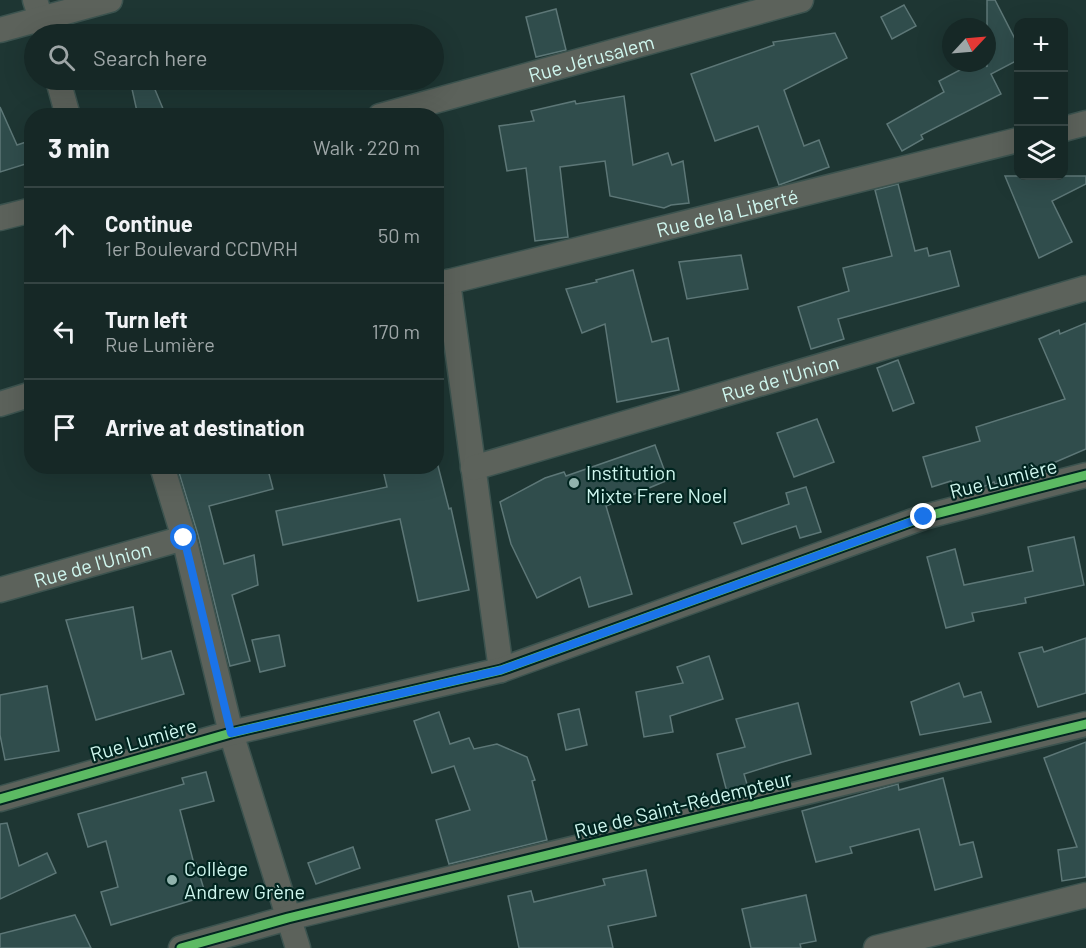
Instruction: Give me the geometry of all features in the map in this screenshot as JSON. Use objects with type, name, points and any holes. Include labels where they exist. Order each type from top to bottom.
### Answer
[{"type":"street","points":[[0,30],[110,0]]},
{"type":"street","name":"Rue Jérusalem","points":[[409,108],[801,0]]},
{"type":"street","points":[[61,90],[66,108]]},
{"type":"street","points":[[1068,128],[1086,123]]},
{"type":"street","name":"Rue de la Liberté","points":[[444,284],[1014,141]]},
{"type":"street","points":[[0,218],[24,212]]},
{"type":"street","name":"Rue de l'Union","points":[[473,468],[1086,288]]},
{"type":"street","points":[[444,296],[473,468],[501,670]]},
{"type":"street","points":[[0,404],[24,396]]},
{"type":"street","points":[[164,474],[184,538],[231,733],[298,948]]},
{"type":"street","name":"Rue Lumière","points":[[0,799],[231,733],[501,670],[924,517],[1086,475]]},
{"type":"street","name":"Rue de l'Union","points":[[0,590],[184,538]]},
{"type":"street","name":"Rue de Saint-Rédempteur","points":[[180,948],[288,918],[1086,724]]},
{"type":"street","points":[[876,948],[1086,895]]},
{"type":"building","points":[[987,0],[995,0],[1014,37],[1014,62],[996,71],[996,18],[987,18]]},
{"type":"building","points":[[904,5],[916,26],[892,39],[881,17]]},
{"type":"building","points":[[556,9],[566,50],[536,57],[526,17]]},
{"type":"building","points":[[835,33],[847,58],[784,90],[804,146],[819,140],[829,167],[779,185],[758,126],[715,141],[691,74],[774,45],[773,42]]},
{"type":"building","points":[[956,72],[995,72],[991,74],[1001,94],[921,135],[923,139],[902,151],[887,124],[944,92],[939,81]]},
{"type":"building","points":[[132,90],[155,90],[163,108],[136,108]]},
{"type":"building","points":[[624,96],[633,165],[668,153],[672,165],[683,161],[689,203],[664,208],[610,196],[605,161],[560,167],[568,237],[535,241],[526,168],[507,171],[499,126],[534,121],[531,111],[575,101],[576,104]]},
{"type":"building","points":[[0,107],[17,145],[24,143],[24,164],[0,172]]},
{"type":"building","points":[[1005,176],[1014,176],[1014,180],[1068,180],[1068,176],[1086,176],[1086,184],[1052,201],[1072,242],[1039,258]]},
{"type":"building","points":[[898,184],[915,251],[927,248],[929,256],[950,251],[959,286],[838,319],[844,339],[811,349],[798,307],[849,291],[843,268],[892,256],[875,190]]},
{"type":"building","points":[[741,255],[748,289],[687,299],[679,262]]},
{"type":"building","points":[[633,270],[652,342],[668,338],[679,390],[617,402],[605,324],[582,333],[566,289]]},
{"type":"building","points":[[1086,323],[1086,449],[1051,464],[1053,469],[995,484],[994,482],[957,494],[951,481],[932,487],[923,457],[980,441],[976,427],[1065,399],[1039,339],[1059,330],[1060,334]]},
{"type":"building","points":[[898,360],[914,403],[893,411],[877,368]]},
{"type":"building","points":[[817,419],[834,462],[794,477],[777,433]]},
{"type":"building","points":[[655,445],[668,480],[606,506],[632,594],[589,607],[580,577],[537,598],[511,544],[500,502],[545,478],[564,472],[566,476]]},
{"type":"building","points":[[179,474],[269,474],[273,489],[209,506],[224,564],[254,555],[258,585],[232,595],[250,661],[230,666],[198,535]]},
{"type":"building","points":[[384,474],[440,474],[449,509],[451,508],[469,590],[418,601],[400,519],[283,545],[276,511],[387,487]]},
{"type":"building","points":[[806,487],[821,532],[800,538],[796,526],[742,544],[734,523],[789,504],[786,493]]},
{"type":"building","points":[[1074,537],[1084,585],[1025,598],[1026,603],[972,613],[974,621],[946,628],[927,557],[955,549],[964,585],[1033,571],[1028,547]]},
{"type":"building","points":[[133,607],[142,659],[171,651],[184,694],[96,720],[66,620]]},
{"type":"building","points":[[279,635],[285,666],[260,672],[252,640]]},
{"type":"building","points":[[1086,638],[1086,693],[1038,707],[1019,653],[1042,647],[1044,652]]},
{"type":"building","points":[[709,656],[723,699],[670,716],[673,732],[644,737],[636,692],[683,683],[677,667]]},
{"type":"building","points":[[959,683],[964,697],[981,692],[991,722],[920,735],[911,702]]},
{"type":"building","points":[[47,686],[59,751],[5,760],[0,735],[0,695]]},
{"type":"building","points":[[798,703],[811,754],[744,774],[749,791],[728,796],[717,754],[745,747],[736,719]]},
{"type":"building","points":[[579,709],[587,745],[566,750],[558,714]]},
{"type":"building","points":[[439,712],[450,744],[469,738],[474,749],[497,744],[527,757],[535,780],[532,781],[547,840],[449,864],[436,820],[470,810],[454,766],[432,773],[414,721]]},
{"type":"building","points":[[1086,742],[1086,877],[1062,881],[1058,850],[1077,847],[1044,758]]},
{"type":"building","points":[[206,772],[214,801],[180,810],[194,864],[196,863],[206,896],[111,925],[101,892],[118,887],[106,841],[88,847],[78,814],[184,784],[182,778]]},
{"type":"building","points":[[943,778],[960,845],[973,842],[982,877],[935,890],[919,829],[850,847],[852,853],[816,862],[802,811],[898,784],[899,790]]},
{"type":"building","points":[[7,823],[19,866],[47,853],[56,873],[0,899],[0,824]]},
{"type":"building","points":[[353,847],[360,868],[316,884],[308,863]]},
{"type":"building","points":[[646,870],[656,916],[608,926],[613,948],[519,948],[508,896],[531,891],[534,902],[605,885],[603,879]]},
{"type":"building","points":[[806,895],[816,941],[800,944],[801,948],[751,948],[742,909]]},
{"type":"building","points":[[75,915],[91,948],[0,948],[0,934]]},
{"type":"cycle path","points":[[0,799],[231,733],[501,670],[924,517],[1086,475]]},
{"type":"cycle path","points":[[181,948],[288,918],[1086,724]]},
{"type":"place","name":"Institution Mixte Frere Noel","points":[[574,483]]},
{"type":"place","name":"Collège Andrew Grène","points":[[172,880]]},
{"type":"route","points":[[184,538],[231,733],[501,670],[924,517]]}]
